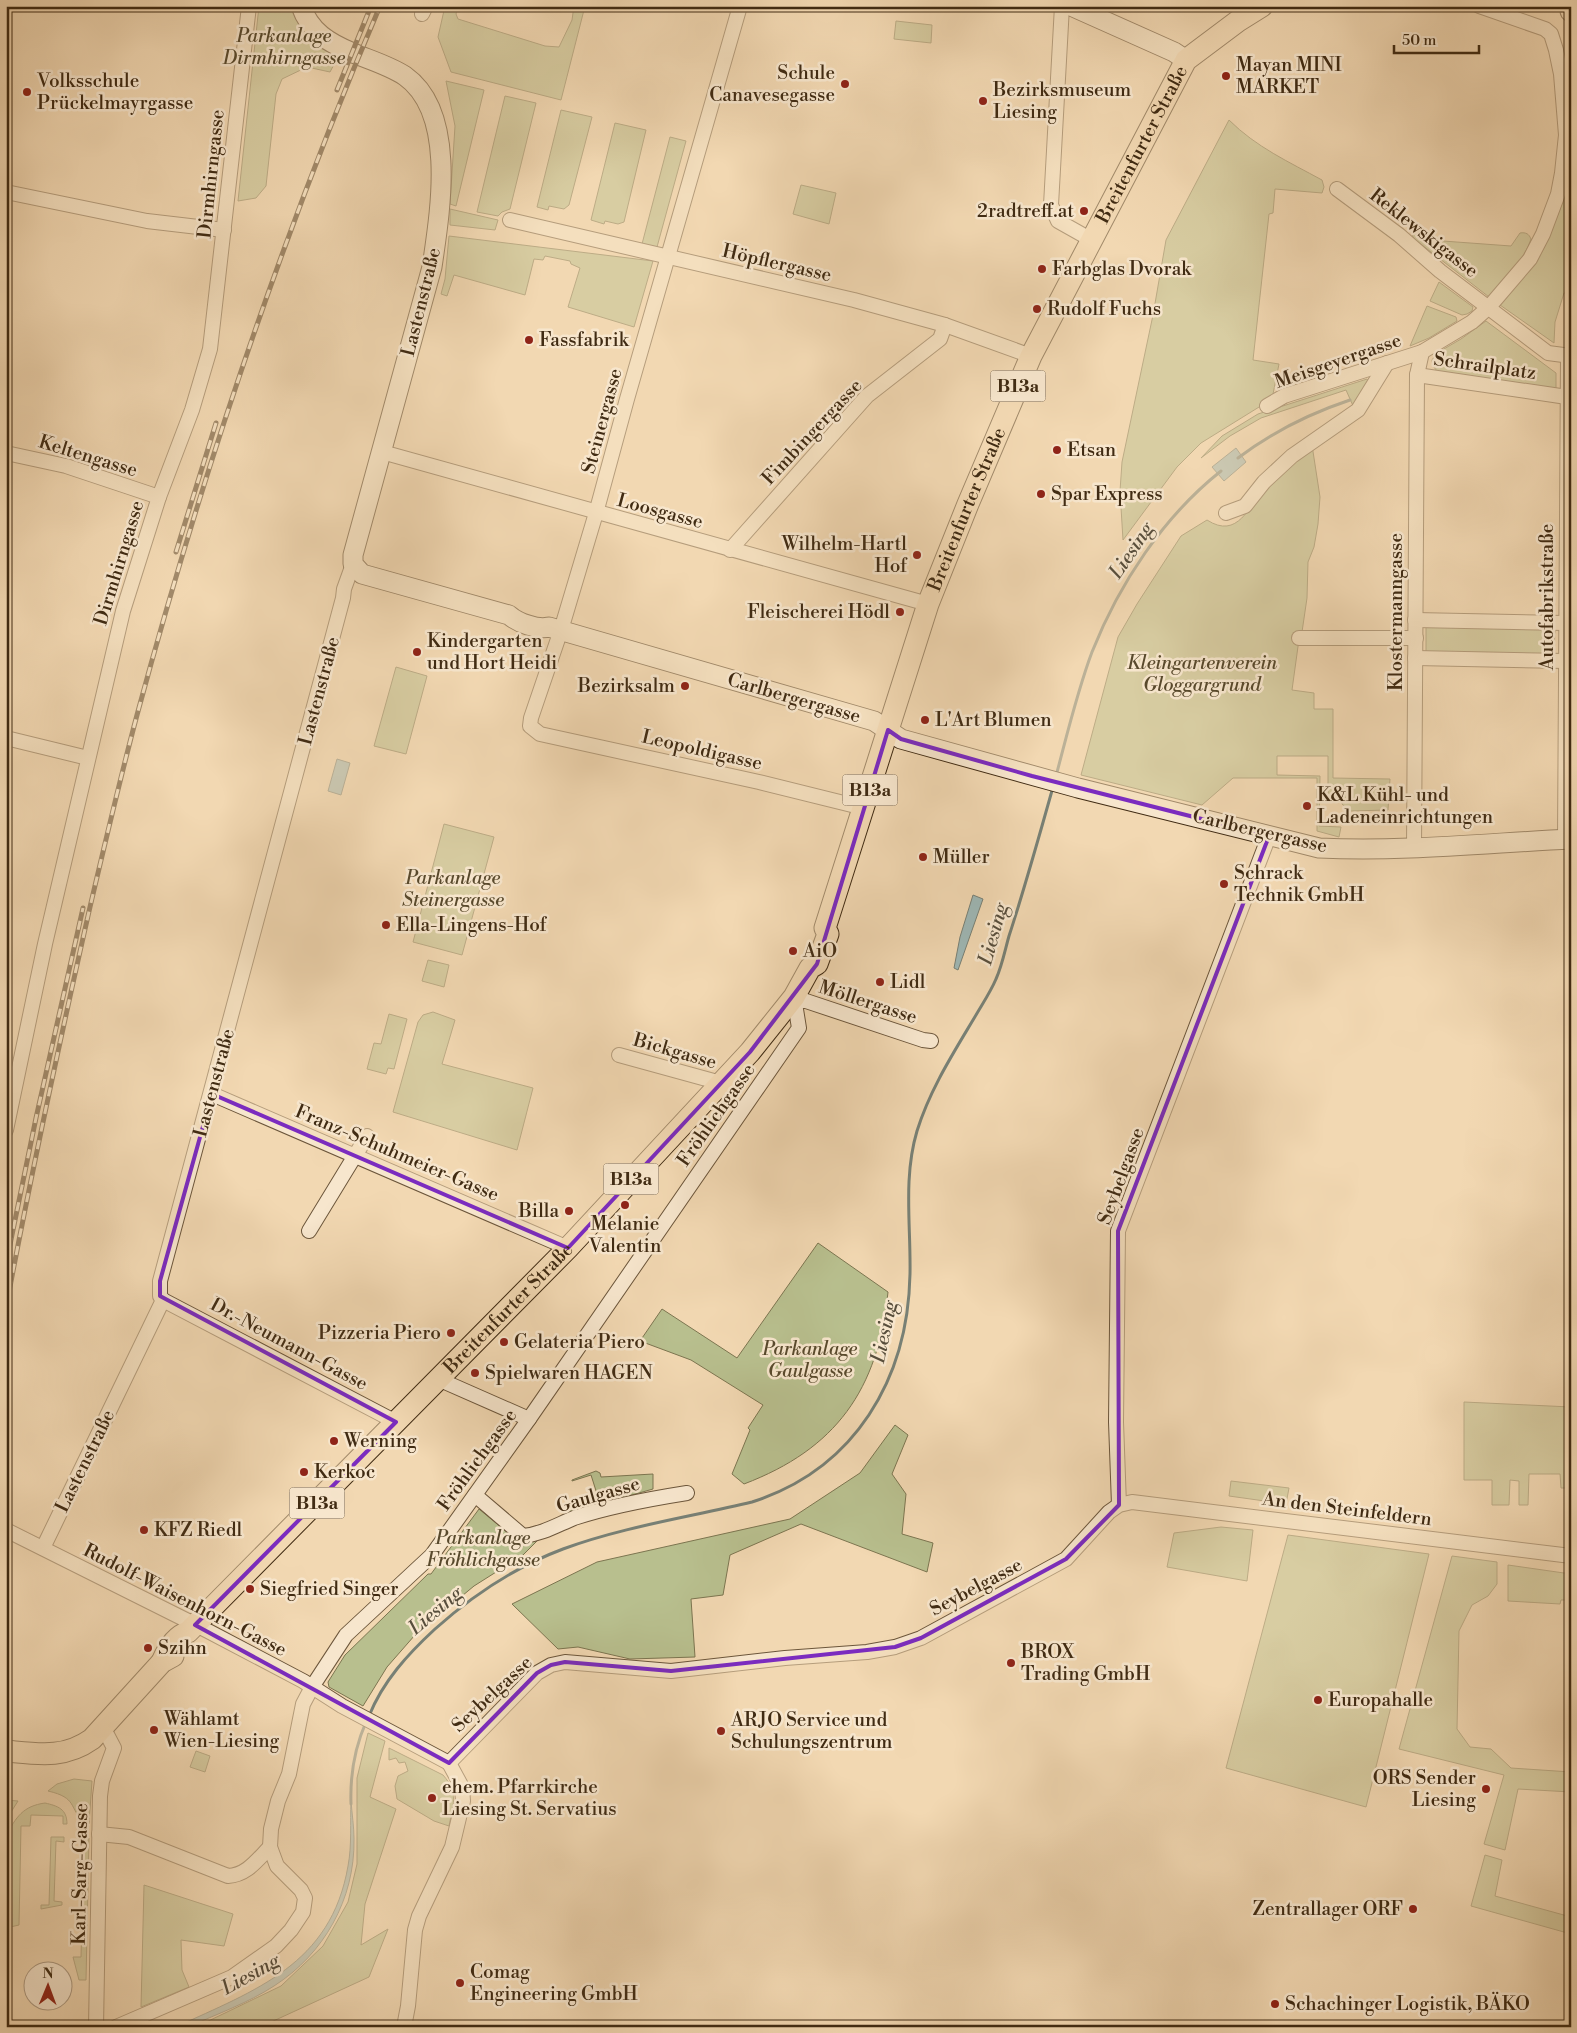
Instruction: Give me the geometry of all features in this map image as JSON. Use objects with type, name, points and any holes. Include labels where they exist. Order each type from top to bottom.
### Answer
[{"type":"main road","name":"Breitenfurter Straße","points":[[6,1751],[38,1754],[50,1746],[103,1728],[162,1662],[173,1657],[189,1638],[192,1629],[568,1248],[750,1052],[794,997],[810,968],[808,961],[820,932],[826,928],[928,604],[1031,356],[1090,239],[1186,60],[1238,21],[1262,6]]},
{"type":"main road","points":[[1570,6],[1571,11]]},
{"type":"street","name":"Dirmhirngasse","points":[[6,1130],[44,944],[123,611],[159,497],[192,410],[210,349],[249,6]]},
{"type":"street","name":"Lastenstraße","points":[[43,1548],[163,1300],[160,1296],[160,1281],[212,1094],[344,598],[349,591],[354,573],[353,556],[432,267],[438,226],[441,159],[436,122],[429,102],[405,76],[328,41],[308,22],[301,6]]},
{"type":"street","name":"Steinergasse","points":[[531,728],[531,718],[548,667],[555,629],[596,513],[627,398],[740,6]]},
{"type":"street","points":[[1062,6],[1050,205],[1058,220],[1090,239]]},
{"type":"street","points":[[1071,6],[1174,52],[1186,60]]},
{"type":"street","points":[[1479,6],[1545,29],[1551,34],[1561,74],[1565,115],[1562,173],[1558,194],[1549,220],[1530,259],[1489,307]]},
{"type":"street","name":"Reklewskigasse","points":[[1337,189],[1399,235],[1440,271],[1489,307]]},
{"type":"street","points":[[6,192],[147,221],[224,230]]},
{"type":"street","name":"Höpflergasse","points":[[510,220],[854,300],[946,325],[1031,356]]},
{"type":"street","name":"Schrailplatz","points":[[1567,397],[1416,375],[1422,352],[1472,322],[1489,307],[1548,353],[1569,356]]},
{"type":"street","name":"Fimbingergasse","points":[[730,550],[867,396],[940,339],[946,325]]},
{"type":"street","name":"Meisgeyergasse","points":[[1267,406],[1284,396],[1422,352]]},
{"type":"street","name":"Autofabrikstraße","points":[[1568,839],[1565,661],[1568,642],[1565,623],[1569,356]]},
{"type":"street","points":[[1226,513],[1245,506],[1264,482],[1292,456],[1358,410],[1387,363]]},
{"type":"street","name":"Klostermanngasse","points":[[1414,848],[1416,375]]},
{"type":"street","name":"Loosgasse","points":[[382,452],[928,604]]},
{"type":"street","name":"Keltengasse","points":[[6,453],[66,466],[159,497]]},
{"type":"street","name":"Carlbergergasse","points":[[353,564],[362,574],[509,616],[516,620],[555,629],[874,721],[901,739],[1073,787],[1319,848],[1350,850],[1414,848],[1568,839]]},
{"type":"street","points":[[1415,620],[1565,623]]},
{"type":"street","points":[[1299,638],[1416,638]]},
{"type":"street","points":[[1415,658],[1565,661]]},
{"type":"street","name":"Leopoldigasse","points":[[531,728],[540,734],[740,778],[864,808]]},
{"type":"street","points":[[6,738],[88,758]]},
{"type":"street","name":"Seybelgasse","points":[[449,1763],[537,1673],[551,1665],[564,1662],[671,1671],[785,1658],[867,1652],[894,1647],[922,1638],[1066,1559],[1109,1512],[1119,1505],[1116,1422],[1118,1231],[1269,836]]},
{"type":"street","name":"Möllergasse","points":[[794,997],[931,1041]]},
{"type":"street","name":"Fröhlichgasse","points":[[270,1847],[278,1801],[288,1774],[303,1704],[312,1687],[346,1635],[432,1556],[529,1420],[799,1028],[794,997]]},
{"type":"street","name":"Bickgasse","points":[[620,1055],[721,1084]]},
{"type":"street","name":"Franz-Schuhmeier-Gasse","points":[[212,1094],[568,1248]]},
{"type":"street","points":[[308,1231],[367,1136]]},
{"type":"street","name":"Dr.-Neumann-Gasse","points":[[163,1300],[396,1422]]},
{"type":"street","points":[[438,1379],[529,1420]]},
{"type":"street","name":"Gaulgasse","points":[[475,1495],[523,1536],[536,1535],[575,1518],[618,1506],[687,1493]]},
{"type":"street","name":"An den Steinfeldern","points":[[1119,1505],[1132,1502],[1571,1556]]},
{"type":"street","name":"Rudolf-Waisenhorn-Gasse","points":[[6,1530],[192,1629],[312,1687],[345,1708],[449,1763]]},
{"type":"street","name":"Karl-Sarg-Gasse","points":[[96,2027],[101,1788],[114,1748],[103,1728]]},
{"type":"street","points":[[404,2027],[408,2006],[415,1930],[419,1916],[452,1847],[463,1801],[462,1787],[449,1763]]},
{"type":"street","points":[[99,1834],[129,1837],[228,1876],[242,1874],[248,1870],[270,1847],[277,1866],[299,1886],[305,1898],[303,1912],[291,1930],[276,1946],[232,1976],[116,2027]]},
{"type":"highlighted area","points":[[888,730],[901,739],[1032,776],[1269,836],[1118,1231],[1119,1505],[1066,1559],[921,1638],[895,1647],[671,1671],[565,1662],[551,1665],[537,1673],[449,1763],[195,1625],[396,1422],[160,1296],[160,1281],[212,1094],[568,1248],[750,1052],[817,964]]},
{"type":"green space","name":"Parkanlage Dirmhirngasse","points":[[259,6],[294,6],[307,31],[321,48],[336,54],[337,59],[330,72],[307,67],[282,79],[276,94],[266,186],[256,198],[238,201]]},
{"type":"green space","points":[[445,6],[458,6],[456,14],[458,19],[545,46],[559,47],[572,20],[574,6],[585,6],[561,100],[451,72],[438,37]]},
{"type":"green space","points":[[896,21],[932,25],[931,43],[894,39]]},
{"type":"green space","points":[[1568,71],[1571,75],[1571,293],[1564,293],[1555,322],[1554,343],[1500,305],[1536,260],[1554,221],[1569,82]]},
{"type":"green space","points":[[446,81],[484,90],[456,206],[450,204],[455,126]]},
{"type":"green space","points":[[505,96],[536,103],[510,209],[498,216],[477,212]]},
{"type":"green space","points":[[561,110],[592,117],[569,205],[564,209],[549,206],[548,210],[537,207]]},
{"type":"green space","points":[[1229,120],[1239,130],[1262,146],[1322,180],[1324,187],[1322,193],[1275,189],[1273,213],[1269,214],[1253,360],[1279,364],[1272,399],[1201,443],[1177,467],[1123,540],[1120,491],[1122,462],[1153,315],[1166,240]]},
{"type":"green space","points":[[615,123],[646,130],[624,222],[618,224],[605,221],[604,224],[591,220]]},
{"type":"green space","points":[[670,137],[686,141],[657,247],[642,244]]},
{"type":"green space","points":[[801,185],[836,193],[829,224],[793,214]]},
{"type":"green space","points":[[450,209],[498,220],[495,230],[450,225]]},
{"type":"green space","points":[[1418,227],[1443,241],[1511,246],[1520,233],[1527,234],[1531,239],[1519,263],[1489,297],[1413,238],[1412,230]]},
{"type":"green space","points":[[449,236],[653,261],[634,327],[568,307],[580,268],[571,264],[570,261],[545,256],[543,260],[534,259],[525,295],[454,275],[447,296],[441,294],[445,279]]},
{"type":"green space","points":[[1439,282],[1473,307],[1472,311],[1462,315],[1430,301]]},
{"type":"green space","points":[[1427,306],[1456,317],[1457,321],[1429,338],[1410,346]]},
{"type":"green space","points":[[1486,321],[1556,373],[1556,389],[1437,371],[1433,366],[1432,360],[1437,353]]},
{"type":"green space","points":[[1367,379],[1370,384],[1354,408],[1346,390],[1261,418],[1230,436],[1201,458],[1222,436],[1258,414]]},
{"type":"green space","name":"Kleingartenverein Gloggargrund","points":[[1312,445],[1320,497],[1318,524],[1314,547],[1308,562],[1307,598],[1292,690],[1314,693],[1314,709],[1333,709],[1333,778],[1390,779],[1388,810],[1350,811],[1342,804],[1342,796],[1328,796],[1328,756],[1277,756],[1277,775],[1320,776],[1319,826],[1341,827],[1339,837],[1317,831],[1317,778],[1233,778],[1202,805],[1081,775],[1118,637],[1181,536],[1207,520],[1218,525],[1227,526],[1235,523],[1248,511],[1270,481]]},
{"type":"green space","points":[[1426,627],[1555,629],[1554,654],[1426,652]]},
{"type":"green space","points":[[396,667],[427,676],[406,754],[374,746]]},
{"type":"green space","name":"Parkanlage Steinergasse","points":[[444,824],[494,837],[462,955],[413,942]]},
{"type":"green space","points":[[428,960],[449,965],[444,987],[422,981]]},
{"type":"green space","points":[[433,1012],[455,1020],[442,1064],[533,1088],[517,1150],[393,1112],[418,1022],[423,1015]]},
{"type":"green space","points":[[389,1014],[407,1019],[394,1069],[388,1068],[386,1074],[367,1069],[374,1043],[381,1044]]},
{"type":"green space","name":"Parkanlage Gaulgasse","points":[[818,1243],[888,1292],[883,1327],[874,1358],[862,1387],[847,1412],[827,1434],[804,1453],[776,1470],[744,1484],[732,1474],[750,1430],[748,1428],[763,1405],[691,1360],[640,1341],[662,1309],[737,1358]]},
{"type":"green space","points":[[1464,1402],[1571,1407],[1571,1488],[1561,1488],[1560,1474],[1529,1474],[1528,1505],[1519,1505],[1519,1481],[1510,1480],[1509,1505],[1492,1505],[1492,1480],[1464,1480]]},
{"type":"green space","points":[[895,1425],[908,1435],[892,1474],[906,1494],[902,1534],[933,1543],[927,1572],[801,1524],[730,1555],[723,1595],[691,1599],[695,1657],[630,1659],[578,1647],[558,1649],[512,1604],[597,1562],[790,1519],[860,1473]]},
{"type":"green space","points":[[596,1471],[600,1473],[601,1477],[653,1474],[653,1489],[569,1513],[568,1509],[578,1507],[577,1504],[598,1497],[591,1475],[572,1481]]},
{"type":"green space","points":[[1231,1481],[1289,1488],[1286,1504],[1229,1496]]},
{"type":"green space","name":"Parkanlage Fröhlichgasse","points":[[479,1509],[520,1543],[542,1536],[523,1555],[474,1586],[415,1635],[387,1667],[363,1706],[329,1687],[328,1682],[345,1655],[428,1574],[431,1574]]},
{"type":"green space","points":[[1221,1527],[1253,1530],[1247,1581],[1167,1567],[1174,1533]]},
{"type":"green space","name":"Europahalle","points":[[1288,1535],[1429,1554],[1366,1807],[1226,1768]]},
{"type":"green space","points":[[1452,1556],[1497,1562],[1497,1584],[1488,1596],[1472,1605],[1459,1631],[1457,1729],[1470,1747],[1491,1749],[1511,1768],[1571,1772],[1571,1792],[1518,1789],[1505,1850],[1484,1844],[1504,1775],[1399,1749]]},
{"type":"green space","points":[[1508,1565],[1571,1574],[1571,1600],[1561,1600],[1560,1604],[1508,1601]]},
{"type":"green space","points":[[368,1733],[385,1741],[370,1797],[396,1809],[365,1904],[361,1945],[388,1929],[369,1977],[269,2023],[269,2027],[196,2027],[281,1986],[323,1946],[348,1902],[357,1864],[357,1778]]},
{"type":"green space","points":[[389,1748],[443,1775],[448,1781],[453,1794],[449,1826],[434,1821],[397,1799],[395,1786],[398,1776],[408,1771],[405,1762],[399,1763],[396,1758],[389,1760]]},
{"type":"green space","points":[[196,1751],[210,1756],[205,1772],[190,1767]]},
{"type":"green space","points":[[74,1779],[92,1781],[89,1824],[85,1824],[68,1800],[48,1791],[57,1784]]},
{"type":"green space","points":[[6,1800],[18,1801],[6,1820]]},
{"type":"green space","points":[[45,1803],[61,1809],[67,1819],[67,1824],[63,1824],[63,1816],[31,1815],[30,1826],[21,1826],[19,1925],[6,1928],[6,1836],[13,1823],[21,1814],[37,1804]]},
{"type":"green space","points":[[51,1837],[64,1837],[64,1842],[56,1841],[54,1901],[62,1902],[62,1905],[41,1909],[41,1905],[49,1905]]},
{"type":"green space","points":[[84,1838],[89,1838],[86,1980],[79,1980],[73,1957],[81,1957]]},
{"type":"green space","points":[[1485,1855],[1502,1860],[1495,1896],[1571,1917],[1571,1934],[1471,1906]]},
{"type":"green space","points":[[144,1885],[233,1914],[224,1946],[181,1940],[182,1970],[189,1987],[141,2007]]},
{"type":"water","points":[[1236,448],[1246,462],[1224,481],[1212,467]]},
{"type":"water","points":[[337,759],[350,763],[341,795],[328,791]]},
{"type":"water","points":[[973,895],[983,899],[958,970],[954,968],[960,937]]},
{"type":"water","points":[[351,1801],[354,1839],[349,1883],[333,1923],[322,1941],[292,1973],[264,1992],[188,2027],[176,2027],[261,1986],[285,1970],[307,1951],[325,1928],[339,1900],[348,1866]]},
{"type":"waterway","name":"Liesing","points":[[1238,458],[1292,424],[1350,400]]},
{"type":"waterway","name":"Liesing","points":[[1056,776],[1092,652],[1115,602],[1129,577],[1162,531],[1180,509],[1221,471]]},
{"type":"waterway","name":"Liesing","points":[[369,1716],[381,1691],[415,1648],[464,1605],[511,1573],[545,1556],[586,1541],[632,1528],[752,1502],[788,1487],[820,1467],[847,1443],[869,1415],[886,1384],[899,1349],[907,1313],[910,1274],[909,1184],[910,1166],[917,1131],[922,1115],[936,1086],[998,974],[1053,787]]},
{"type":"waterway","name":"Liesing","points":[[351,1804],[354,1762],[366,1722]]},
{"type":"railway","points":[[337,90],[371,6]]},
{"type":"railway","points":[[6,1308],[46,1107],[90,907],[131,739],[162,625],[246,356],[310,180],[380,6]]},
{"type":"railway","points":[[176,552],[216,423]]},
{"type":"railway","points":[[6,1264],[36,1118],[83,908]]},
{"type":"place","name":"Mayan MINI MARKET","points":[[1226,76]]},
{"type":"place","name":"Schule Canavesegasse","points":[[845,84]]},
{"type":"place","name":"Volksschule Prückelmayrgasse","points":[[27,92]]},
{"type":"place","name":"Bezirksmuseum Liesing","points":[[983,101]]},
{"type":"place","name":"2radtreff.at","points":[[1084,211]]},
{"type":"place","name":"Farbglas Dvorak","points":[[1042,269]]},
{"type":"place","name":"Rudolf Fuchs","points":[[1037,309]]},
{"type":"place","name":"Fassfabrik","points":[[529,340]]},
{"type":"place","name":"Etsan","points":[[1057,450]]},
{"type":"place","name":"Spar Express","points":[[1041,494]]},
{"type":"place","name":"Wilhelm-Hartl Hof","points":[[917,555]]},
{"type":"place","name":"Fleischerei Hödl","points":[[900,612]]},
{"type":"place","name":"Kindergarten und Hort Heidi","points":[[417,652]]},
{"type":"place","name":"Bezirksalm","points":[[685,686]]},
{"type":"place","name":"L'Art Blumen","points":[[925,720]]},
{"type":"place","name":"K&L Kühl- und Ladeneinrichtungen","points":[[1307,806]]},
{"type":"place","name":"Müller","points":[[923,857]]},
{"type":"place","name":"Schrack Technik GmbH","points":[[1224,884]]},
{"type":"place","name":"Ella-Lingens-Hof","points":[[386,925]]},
{"type":"place","name":"AiO","points":[[793,951]]},
{"type":"place","name":"Lidl","points":[[880,982]]},
{"type":"place","name":"Melanie Valentin","points":[[625,1205]]},
{"type":"place","name":"Billa","points":[[569,1211]]},
{"type":"place","name":"Pizzeria Piero","points":[[451,1333]]},
{"type":"place","name":"Gelateria Piero","points":[[504,1342]]},
{"type":"place","name":"Spielwaren HAGEN","points":[[475,1373]]},
{"type":"place","name":"Werning","points":[[334,1441]]},
{"type":"place","name":"Kerkoc","points":[[304,1472]]},
{"type":"place","name":"KFZ Riedl","points":[[144,1530]]},
{"type":"place","name":"Siegfried Singer","points":[[250,1589]]},
{"type":"place","name":"Szihn","points":[[148,1648]]},
{"type":"place","name":"BROX Trading GmbH","points":[[1011,1663]]},
{"type":"place","name":"Europahalle","points":[[1318,1700]]},
{"type":"place","name":"Wählamt Wien-Liesing","points":[[154,1730]]},
{"type":"place","name":"ARJO Service und Schulungszentrum","points":[[721,1731]]},
{"type":"place","name":"ORS Sender Liesing","points":[[1486,1789]]},
{"type":"place","name":"ehem. Pfarrkirche Liesing St. Servatius","points":[[432,1798]]},
{"type":"place","name":"Zentrallager ORF","points":[[1413,1909]]},
{"type":"place","name":"Comag Engineering GmbH","points":[[460,1983]]},
{"type":"place","name":"Schachinger Logistik, BÄKO","points":[[1275,2004]]}]
